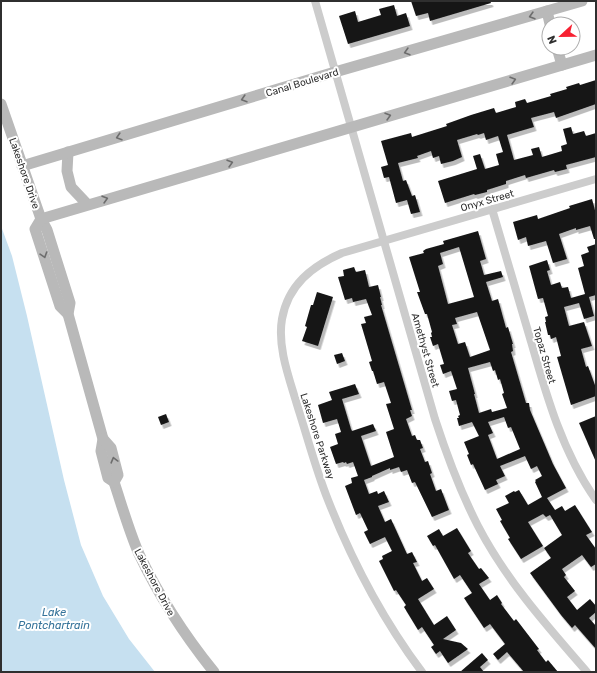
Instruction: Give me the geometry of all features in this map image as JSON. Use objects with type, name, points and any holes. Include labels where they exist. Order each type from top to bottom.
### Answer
[{"type":"street","name":"Amethyst Street","points":[[315,1],[435,419],[460,487],[479,527],[495,554],[542,621],[587,672]]},
{"type":"street","name":"Canal Boulevard","points":[[22,166],[335,72],[582,1]]},
{"type":"street","points":[[547,11],[548,16]]},
{"type":"street","points":[[41,219],[87,204],[596,55]]},
{"type":"street","points":[[559,56],[562,65]]},
{"type":"street","name":"Lakeshore Drive","points":[[1,104],[41,219],[47,230],[70,303],[68,314],[103,439],[111,448],[118,475],[114,482],[138,553],[191,644],[214,672]]},
{"type":"street","points":[[68,152],[67,171],[71,187],[87,204]]},
{"type":"street","name":"Onyx Street","points":[[384,241],[596,179]]},
{"type":"street","name":"Topaz Street","points":[[492,209],[548,401],[570,455],[585,484],[596,500]]},
{"type":"street","name":"Lakeshore Parkway","points":[[384,241],[342,252],[326,259],[310,270],[291,294],[283,315],[281,335],[289,378],[316,467],[328,500],[367,585],[389,624],[422,672]]},
{"type":"water","name":"Lake Pontchartrain","points":[[1,226],[12,256],[64,480],[81,545],[103,596],[129,639],[155,672],[1,672]]},
{"type":"building","points":[[411,1],[490,1],[491,3],[430,21],[428,13],[416,16]]},
{"type":"building","points":[[394,5],[397,16],[406,13],[410,26],[348,44],[339,16],[355,11],[358,22],[381,15],[379,9]]},
{"type":"building","points":[[596,80],[596,104],[556,118],[554,112],[531,118],[534,127],[507,135],[514,160],[533,155],[531,149],[539,147],[542,157],[562,151],[561,146],[567,144],[563,129],[571,127],[573,134],[584,131],[586,136],[596,133],[596,157],[566,165],[567,169],[555,172],[554,170],[526,178],[525,175],[506,181],[506,184],[487,190],[487,192],[474,194],[445,203],[438,181],[477,169],[473,156],[480,154],[485,169],[499,165],[496,154],[503,152],[498,136],[486,140],[484,133],[477,134],[457,140],[462,157],[453,161],[441,164],[439,156],[433,158],[431,151],[417,156],[418,158],[398,163],[403,181],[406,180],[412,196],[415,195],[420,212],[411,214],[407,200],[396,203],[389,177],[384,178],[381,167],[388,165],[381,141],[411,133],[412,137],[447,126],[446,124],[471,115],[494,108],[496,113],[516,107],[515,102],[525,99],[527,103],[551,96],[550,94],[567,89],[566,87],[579,83],[580,85]]},
{"type":"building","points":[[592,199],[596,214],[596,239],[594,239],[590,226],[576,230],[576,228],[559,234],[567,259],[553,263],[546,241],[528,246],[526,237],[518,240],[513,222],[537,215],[538,219],[570,208],[569,206]]},
{"type":"building","points":[[478,231],[486,259],[480,261],[484,275],[501,271],[503,277],[486,282],[492,301],[498,299],[506,328],[508,327],[513,344],[513,351],[511,352],[526,403],[529,403],[530,410],[553,464],[566,488],[547,498],[555,510],[562,506],[565,511],[575,505],[592,532],[586,535],[596,549],[596,564],[591,567],[582,555],[562,569],[566,575],[564,577],[575,591],[567,597],[577,610],[590,599],[596,606],[596,612],[589,618],[596,626],[596,649],[575,625],[572,628],[530,573],[551,558],[544,548],[562,535],[550,515],[546,517],[543,514],[528,522],[543,546],[521,559],[508,539],[510,538],[500,521],[502,520],[496,509],[509,503],[505,496],[514,491],[519,490],[528,505],[542,497],[535,482],[535,480],[542,476],[537,466],[531,469],[525,456],[500,466],[505,476],[496,480],[498,484],[485,490],[473,464],[471,465],[467,455],[469,454],[464,442],[479,436],[472,422],[459,426],[457,418],[459,418],[458,416],[460,415],[456,400],[452,401],[449,391],[457,389],[451,371],[443,374],[440,365],[444,364],[438,344],[433,346],[430,337],[432,337],[432,332],[427,314],[425,314],[417,292],[420,292],[409,257],[424,253],[423,251],[426,249],[444,244],[443,241]],"holes":[[[459,247],[474,297],[448,304],[438,266],[443,264],[440,253]],[[477,312],[490,350],[470,357],[465,342],[458,344],[452,325],[457,324],[455,318]],[[490,362],[493,371],[495,370],[498,380],[500,379],[504,393],[502,394],[507,408],[492,412],[491,409],[479,413],[468,368]],[[504,417],[508,428],[511,427],[520,449],[497,459],[488,435],[493,433],[488,422]]]},
{"type":"building","points":[[596,244],[596,295],[589,297],[594,316],[584,319],[579,303],[564,307],[569,326],[584,322],[592,346],[581,349],[586,367],[588,366],[596,388],[596,396],[571,405],[557,357],[561,356],[556,337],[551,339],[550,335],[548,335],[545,317],[548,316],[543,298],[538,299],[529,266],[547,260],[550,270],[547,271],[551,285],[560,282],[562,288],[568,287],[571,298],[585,294],[578,268],[584,266],[581,255],[589,252],[587,247]]},
{"type":"building","points":[[354,267],[356,272],[365,270],[369,287],[378,285],[381,305],[412,410],[410,410],[412,416],[406,419],[412,436],[415,435],[417,440],[420,440],[423,448],[420,449],[425,462],[428,461],[432,473],[430,474],[436,491],[441,489],[449,510],[432,517],[415,482],[412,483],[407,470],[401,472],[399,467],[390,470],[390,468],[364,480],[369,494],[377,491],[378,494],[384,491],[389,502],[378,506],[385,522],[391,519],[407,554],[412,552],[417,562],[413,563],[422,581],[427,578],[434,589],[418,599],[434,625],[447,616],[456,630],[443,639],[461,643],[468,649],[448,663],[440,651],[436,654],[431,647],[434,645],[422,627],[418,630],[404,607],[406,605],[396,590],[394,591],[379,561],[383,559],[382,556],[392,551],[385,537],[370,544],[364,532],[368,530],[360,513],[356,515],[345,486],[352,483],[351,478],[358,476],[353,462],[347,464],[346,462],[343,462],[336,464],[330,447],[338,444],[335,434],[341,432],[337,419],[323,423],[318,405],[332,400],[329,392],[355,384],[359,394],[342,399],[352,431],[373,424],[376,431],[361,436],[371,466],[394,457],[386,432],[394,429],[386,404],[391,403],[384,382],[377,384],[372,371],[369,362],[372,361],[361,324],[366,323],[364,317],[372,315],[366,299],[353,302],[352,298],[345,300],[338,277],[344,276],[343,270]]},
{"type":"building","points":[[317,292],[333,297],[318,346],[302,341],[307,327],[305,326],[311,305],[313,305]]},
{"type":"building","points":[[342,353],[345,361],[337,364],[334,355]]},
{"type":"building","points":[[166,414],[169,422],[161,425],[158,417]]},
{"type":"building","points":[[596,416],[596,462],[579,423]]},
{"type":"building","points":[[457,528],[471,551],[468,553],[479,569],[481,568],[489,578],[479,584],[490,600],[497,595],[502,603],[501,604],[514,621],[516,619],[539,649],[537,650],[546,662],[548,660],[558,672],[524,672],[507,652],[498,660],[493,654],[505,644],[490,624],[484,628],[464,598],[472,593],[460,575],[454,579],[435,545],[433,546],[427,536],[439,529],[443,536]]},
{"type":"building","points":[[482,653],[488,660],[480,667],[484,672],[460,672]]}]
